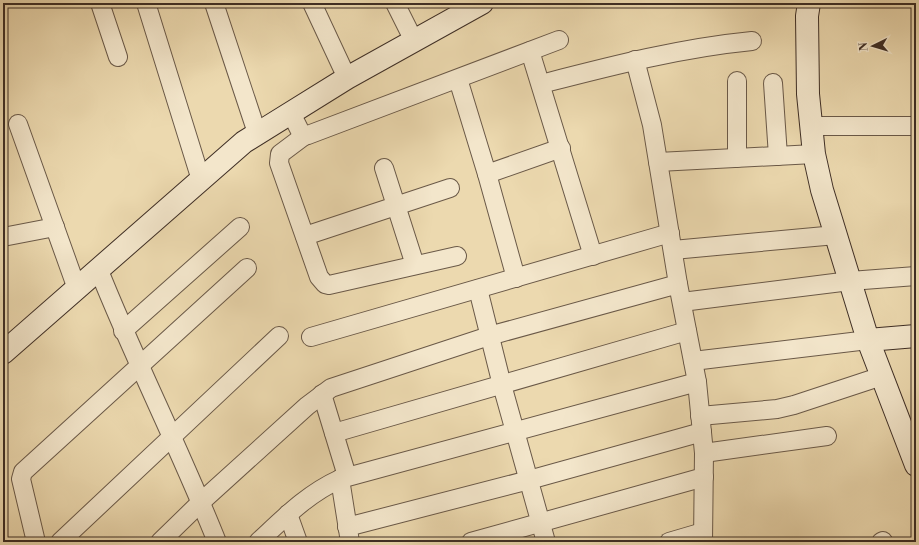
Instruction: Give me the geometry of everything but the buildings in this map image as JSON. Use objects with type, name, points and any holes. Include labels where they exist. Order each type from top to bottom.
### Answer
[{"type":"street","points":[[100,3],[118,56]]},
{"type":"street","points":[[146,3],[201,180]]},
{"type":"street","points":[[214,3],[257,133]]},
{"type":"street","points":[[312,3],[347,78]]},
{"type":"street","points":[[395,3],[414,41]]},
{"type":"street","points":[[809,3],[807,16],[808,94],[814,154],[822,190],[868,340],[916,465]]},
{"type":"street","points":[[3,353],[98,268],[257,133],[347,78],[477,4]]},
{"type":"street","points":[[457,256],[329,285],[325,284],[319,277],[279,158],[280,154],[304,136],[559,40]]},
{"type":"street","points":[[541,84],[635,60],[718,44],[752,41]]},
{"type":"street","points":[[530,51],[593,256]]},
{"type":"street","points":[[635,60],[652,125],[678,284],[688,330],[697,382],[704,453],[703,537],[669,542]]},
{"type":"street","points":[[458,79],[487,174],[516,278]]},
{"type":"street","points":[[737,81],[737,158]]},
{"type":"street","points":[[773,83],[778,156]]},
{"type":"street","points":[[291,113],[301,134],[304,136]]},
{"type":"street","points":[[18,124],[76,289]]},
{"type":"street","points":[[812,126],[916,126]]},
{"type":"street","points":[[487,174],[560,148]]},
{"type":"street","points":[[658,162],[814,154]]},
{"type":"street","points":[[384,168],[415,265]]},
{"type":"street","points":[[305,236],[450,188]]},
{"type":"street","points":[[3,237],[55,227]]},
{"type":"street","points":[[123,331],[240,227]]},
{"type":"street","points":[[311,337],[593,256],[671,242],[836,235]]},
{"type":"street","points":[[98,268],[123,331],[172,435],[218,542]]},
{"type":"street","points":[[36,542],[21,479],[23,472],[247,268]]},
{"type":"street","points":[[682,302],[850,281],[916,276]]},
{"type":"street","points":[[160,542],[201,502],[322,394],[331,388],[488,336],[678,284]]},
{"type":"street","points":[[478,289],[488,336],[546,542]]},
{"type":"street","points":[[334,433],[688,330]]},
{"type":"street","points":[[60,542],[172,435],[279,336]]},
{"type":"street","points":[[693,361],[868,340],[916,336]]},
{"type":"street","points":[[322,394],[334,433],[343,478],[348,534],[529,480],[701,424],[794,405],[882,376]]},
{"type":"street","points":[[258,542],[304,498],[322,487],[343,478],[697,382]]},
{"type":"street","points":[[704,453],[827,436]]},
{"type":"street","points":[[471,542],[704,478]]},
{"type":"street","points":[[288,514],[298,542]]}]
